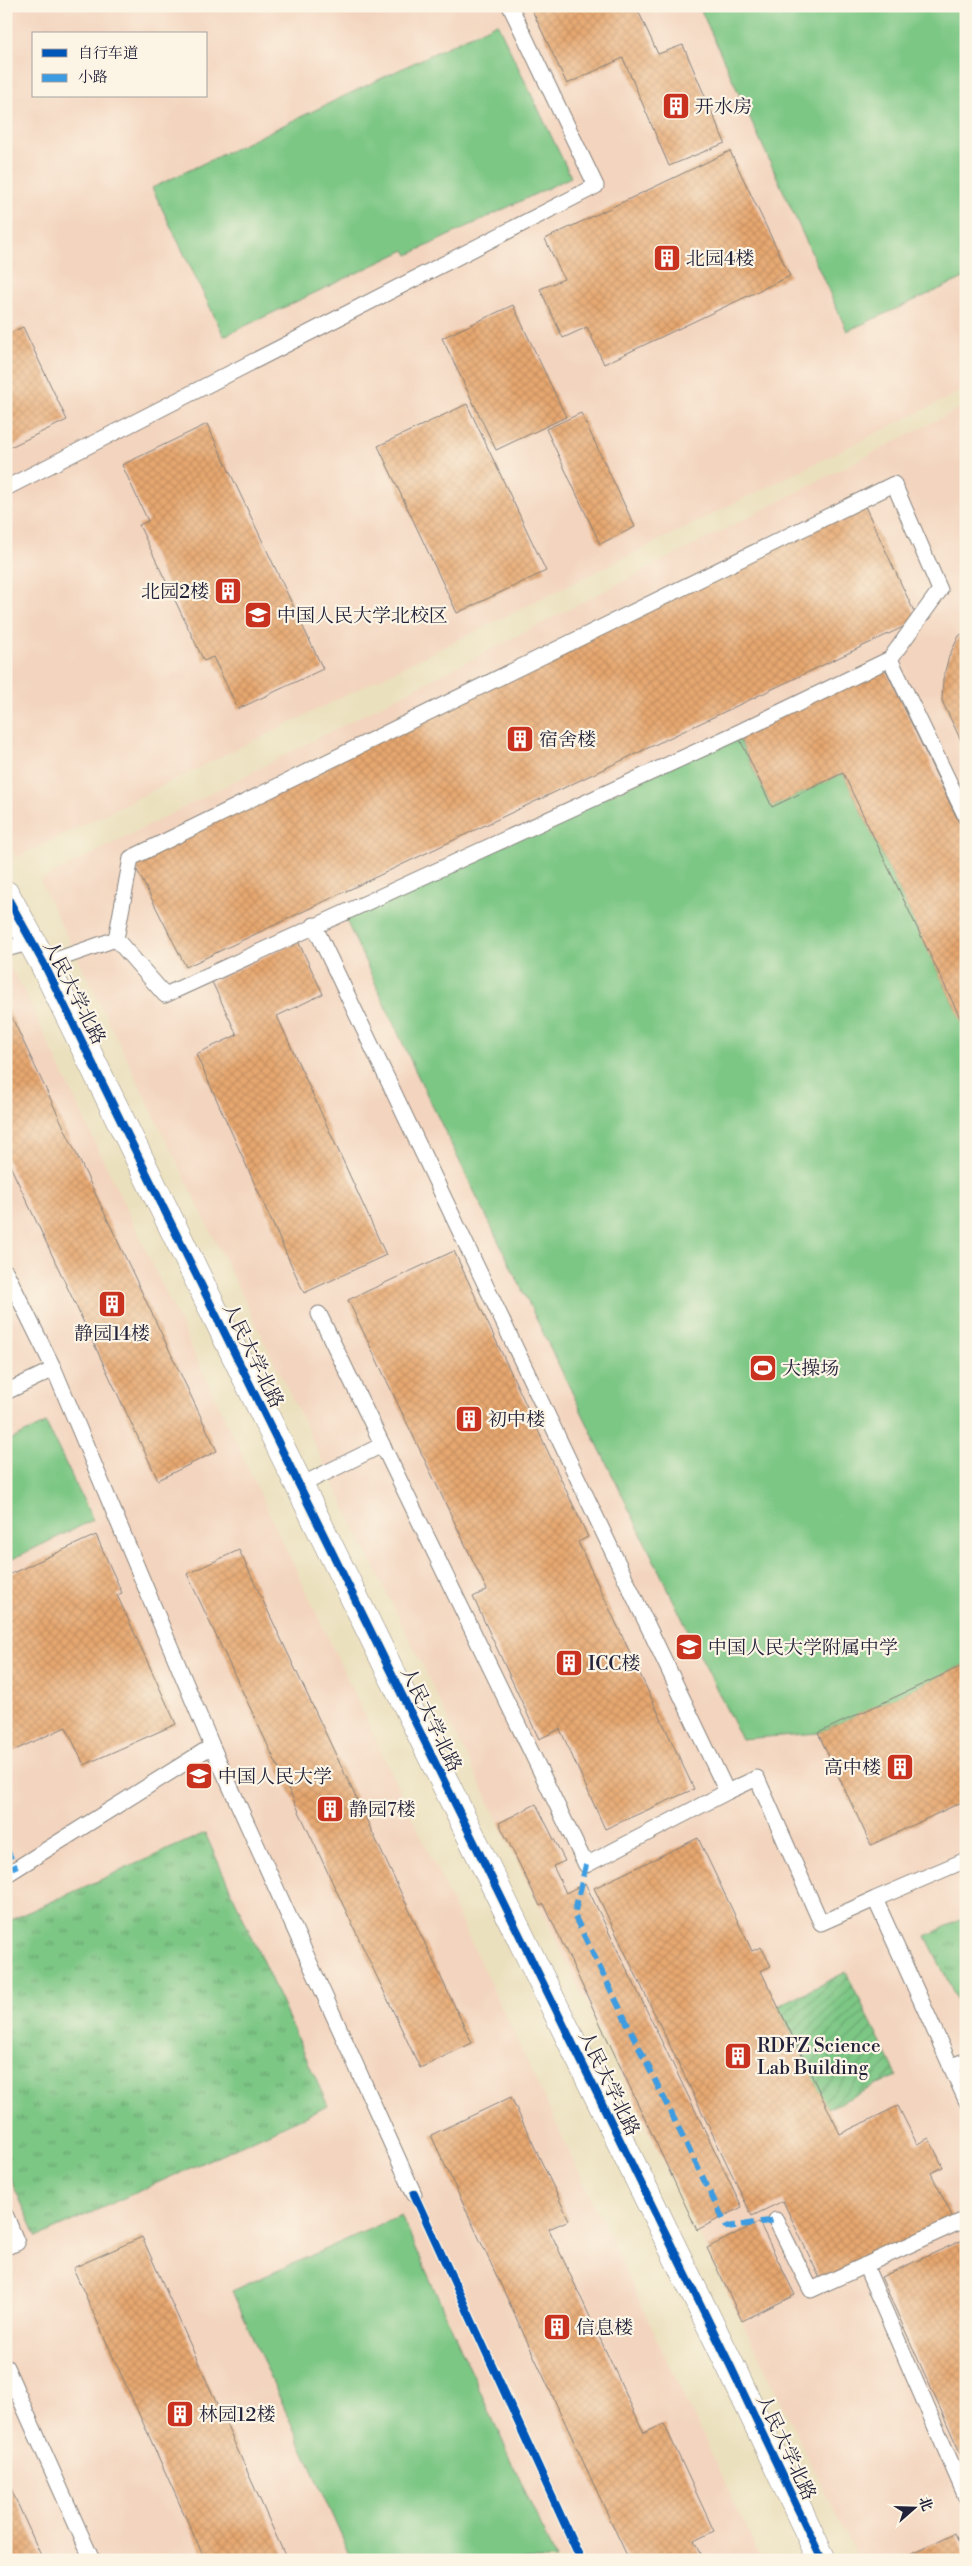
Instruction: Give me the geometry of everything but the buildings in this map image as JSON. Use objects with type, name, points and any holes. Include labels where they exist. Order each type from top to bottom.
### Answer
[{"type":"street","name":"人民大学北路","points":[[6,895],[38,953],[726,2356],[822,2560]]},
{"type":"lane","points":[[6,488],[596,186],[510,6]]},
{"type":"lane","points":[[894,484],[940,590],[890,658],[738,733],[314,925],[165,995],[116,938],[131,858],[894,484]]},
{"type":"lane","points":[[890,658],[966,817]]},
{"type":"lane","points":[[314,925],[727,1792]]},
{"type":"lane","points":[[6,949],[38,953],[116,938]]},
{"type":"lane","points":[[6,1272],[54,1368],[212,1746],[414,2194]]},
{"type":"lane","points":[[319,1314],[586,1865],[757,1778],[821,1923],[966,1860]]},
{"type":"lane","points":[[6,1392],[54,1368]]},
{"type":"lane","points":[[299,1486],[382,1445]]},
{"type":"lane","points":[[6,1875],[212,1746]]},
{"type":"lane","points":[[875,1899],[966,2100]]},
{"type":"lane","points":[[950,2067],[966,2060]]},
{"type":"lane","points":[[6,2216],[17,2243],[6,2248]]},
{"type":"lane","points":[[776,2220],[811,2290],[966,2219]]},
{"type":"lane","points":[[865,2265],[966,2497]]},
{"type":"lane","points":[[6,2367],[92,2560]]},
{"type":"shaded area","name":"中国人民大学北校区","points":[[6,6],[966,6],[966,389],[16,858],[6,840]]},
{"type":"shaded area","name":"中国人民大学附属中学","points":[[966,405],[966,2560],[858,2560],[40,881]]},
{"type":"shaded area","name":"中国人民大学","points":[[6,959],[24,991],[761,2560],[6,2560]]},
{"type":"green space","points":[[699,6],[966,6],[966,277],[847,331]]},
{"type":"green space","points":[[497,23],[571,177],[408,255],[405,250],[224,336],[152,188]]},
{"type":"green space","name":"大操场","points":[[737,735],[772,807],[843,773],[966,1030],[966,1664],[818,1733],[741,1739],[416,1072],[346,920]]},
{"type":"green space","points":[[46,1423],[93,1520],[8,1561],[6,1556],[6,1442]]},
{"type":"green space","points":[[205,1833],[328,2106],[37,2237],[6,2169],[6,1922]]},
{"type":"green space","points":[[966,1917],[966,2018],[926,1936]]},
{"type":"green space","points":[[846,1972],[897,2075],[827,2109],[778,2006]]},
{"type":"green space","points":[[401,2215],[556,2560],[352,2560],[232,2291]]},
{"type":"marked path","points":[[6,1848],[16,1869]]},
{"type":"marked path","points":[[586,1865],[574,1915],[727,2227],[776,2220]]},
{"type":"cycle path","points":[[6,895],[44,964],[730,2365],[822,2560]]},
{"type":"cycle path","points":[[414,2194],[581,2560]]},
{"type":"place","name":"开水房","points":[[676,106]]},
{"type":"place","name":"北园4楼","points":[[667,258]]},
{"type":"place","name":"北园2楼","points":[[228,591]]},
{"type":"place","name":"中国人民大学北校区","points":[[258,615]]},
{"type":"place","name":"宿舍楼","points":[[520,739]]},
{"type":"place","name":"静园14楼","points":[[112,1304]]},
{"type":"place","name":"大操场","points":[[763,1368]]},
{"type":"place","name":"初中楼","points":[[469,1419]]},
{"type":"place","name":"中国人民大学附属中学","points":[[689,1647]]},
{"type":"place","name":"ICC楼","points":[[569,1663]]},
{"type":"place","name":"高中楼","points":[[900,1767]]},
{"type":"place","name":"中国人民大学","points":[[199,1776]]},
{"type":"place","name":"静园7楼","points":[[330,1809]]},
{"type":"place","name":"RDFZ Science Lab Building","points":[[738,2056]]},
{"type":"place","name":"信息楼","points":[[557,2327]]},
{"type":"place","name":"林园12楼","points":[[180,2414]]}]
